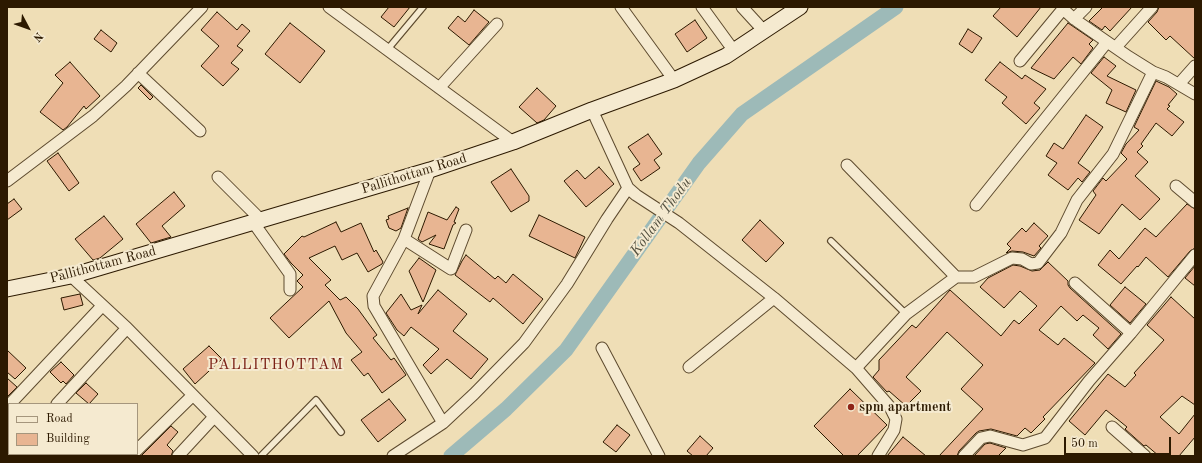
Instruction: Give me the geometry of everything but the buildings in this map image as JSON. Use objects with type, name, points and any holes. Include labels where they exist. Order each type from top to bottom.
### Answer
[{"type":"street","points":[[7,181],[93,116],[138,73],[202,7]]},
{"type":"street","points":[[329,7],[513,142]]},
{"type":"street","points":[[621,7],[674,80]]},
{"type":"street","points":[[702,7],[734,51]]},
{"type":"street","points":[[742,7],[764,31]]},
{"type":"street","name":"Pallithottam Road","points":[[7,289],[71,276],[430,170],[513,142],[592,110],[674,80],[726,56],[800,7]]},
{"type":"street","points":[[1074,19],[1086,7]]},
{"type":"street","points":[[976,205],[1111,45],[1152,7]]},
{"type":"street","points":[[1020,61],[1063,9],[1074,19],[1111,45],[1153,72],[1166,77],[1195,94]]},
{"type":"street","points":[[439,88],[497,24]]},
{"type":"street","points":[[1179,84],[1195,66]]},
{"type":"street","points":[[856,368],[906,314],[956,277],[974,277],[1012,258],[1022,259],[1031,264],[1038,263],[1061,233],[1077,200],[1113,154],[1153,72]]},
{"type":"street","points":[[138,73],[200,131]]},
{"type":"street","points":[[592,110],[632,192],[679,223],[774,298],[856,368],[890,408],[896,419],[894,430],[878,456]]},
{"type":"street","points":[[847,165],[956,277]]},
{"type":"street","points":[[430,170],[404,239],[373,296],[374,306],[442,424]]},
{"type":"street","points":[[218,177],[257,221],[290,274],[290,290]]},
{"type":"street","points":[[1176,186],[1195,202]]},
{"type":"street","points":[[393,456],[442,424],[524,343],[566,284],[606,219],[632,192]]},
{"type":"street","points":[[404,239],[451,269],[466,230]]},
{"type":"street","points":[[964,456],[981,438],[990,436],[1023,446],[1045,438],[1088,381],[1131,333],[1195,255]]},
{"type":"street","points":[[71,276],[102,306],[128,328],[254,456]]},
{"type":"street","points":[[1075,283],[1131,333]]},
{"type":"street","points":[[690,367],[774,298]]},
{"type":"street","points":[[11,403],[102,306]]},
{"type":"street","points":[[58,403],[128,328]]},
{"type":"street","points":[[602,348],[659,456]]},
{"type":"street","points":[[138,449],[193,395]]},
{"type":"street","points":[[178,456],[214,417]]},
{"type":"street","points":[[1112,427],[1145,456]]},
{"type":"lane","points":[[387,50],[423,7]]},
{"type":"lane","points":[[831,241],[906,314]]},
{"type":"lane","points":[[261,456],[316,400],[342,432]]},
{"type":"waterway","name":"Kollam Thodu","points":[[451,456],[506,409],[566,350],[699,163],[742,114],[896,7]]},
{"type":"place","name":"spm apartment","points":[[851,407]]},
{"type":"district","name":"PALLITHOTTAM","points":[[276,365]]}]
